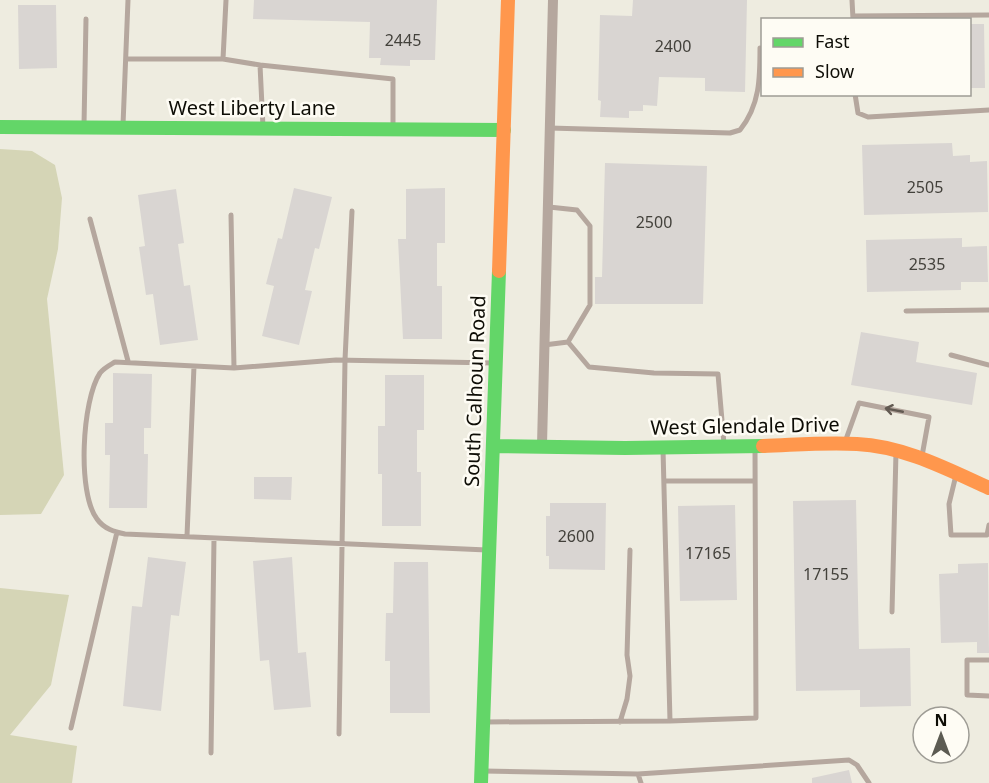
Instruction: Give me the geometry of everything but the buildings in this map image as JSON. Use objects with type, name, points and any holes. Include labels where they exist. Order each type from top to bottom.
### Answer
[{"type":"street","name":"South Calhoun Road","points":[[481,777],[508,0]]},
{"type":"street","points":[[542,446],[553,0]]},
{"type":"street","name":"West Liberty Lane","points":[[0,127],[504,130]]},
{"type":"street","name":"West Glendale Drive","points":[[493,446],[663,447],[844,444],[897,451],[922,459],[989,488]]},
{"type":"lane","points":[[123,127],[128,0]]},
{"type":"lane","points":[[223,59],[226,0]]},
{"type":"lane","points":[[852,0],[853,18],[989,15]]},
{"type":"lane","points":[[84,127],[86,19]]},
{"type":"lane","points":[[549,128],[730,133],[740,130],[754,108],[760,82],[760,48]]},
{"type":"lane","points":[[126,59],[223,59],[393,79],[393,128]]},
{"type":"lane","points":[[260,64],[263,127]]},
{"type":"lane","points":[[855,96],[858,113],[868,117],[989,110]]},
{"type":"lane","points":[[547,207],[577,210],[590,226],[590,305],[568,342]]},
{"type":"lane","points":[[339,734],[344,545],[345,360],[352,211]]},
{"type":"lane","points":[[231,215],[234,368]]},
{"type":"lane","points":[[90,219],[128,361]]},
{"type":"lane","points":[[906,311],[989,310]]},
{"type":"lane","points":[[543,345],[568,342]]},
{"type":"lane","points":[[568,342],[589,367],[654,373],[718,374],[724,445]]},
{"type":"lane","points":[[951,355],[989,365]]},
{"type":"lane","points":[[489,550],[344,545],[117,532],[98,520],[91,508],[86,483],[85,455],[91,393],[100,374],[115,362],[234,368],[345,360],[496,363]]},
{"type":"lane","points":[[187,536],[194,366]]},
{"type":"lane","points":[[844,444],[859,403],[929,417],[922,459]]},
{"type":"lane","points":[[483,722],[620,722],[756,718],[755,445]]},
{"type":"lane","points":[[663,447],[670,721]]},
{"type":"lane","points":[[892,612],[897,451]]},
{"type":"lane","points":[[956,473],[949,504],[951,535],[988,536],[989,525]]},
{"type":"lane","points":[[664,481],[755,481]]},
{"type":"lane","points":[[71,728],[117,532]]},
{"type":"lane","points":[[211,753],[214,538]]},
{"type":"lane","points":[[620,722],[627,699],[630,676],[627,655],[630,550]]},
{"type":"lane","points":[[989,660],[967,660],[967,695],[989,696]]},
{"type":"lane","points":[[481,777],[638,774],[849,760],[857,765],[869,783]]},
{"type":"lane","points":[[638,774],[641,783]]},
{"type":"green space","points":[[0,149],[32,151],[55,165],[62,198],[58,249],[47,299],[64,475],[41,514],[0,515]]},
{"type":"green space","points":[[0,588],[69,595],[51,685],[10,735],[77,746],[72,783],[0,783]]},
{"type":"traffic: fast","points":[[0,127],[504,130]]},
{"type":"traffic: fast","points":[[481,783],[499,271]]},
{"type":"traffic: fast","points":[[493,446],[625,448],[763,446]]},
{"type":"traffic: slow","points":[[499,271],[508,0]]},
{"type":"traffic: slow","points":[[763,446],[834,443],[891,449],[957,473],[989,488]]}]
